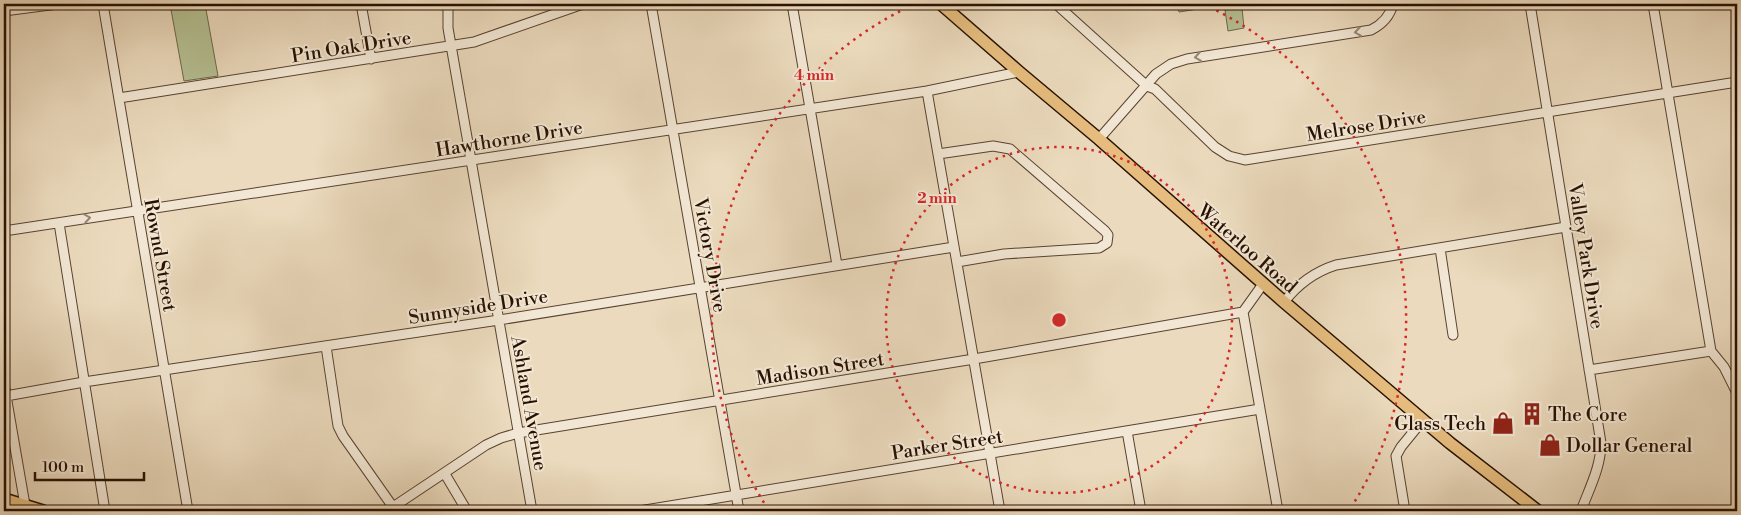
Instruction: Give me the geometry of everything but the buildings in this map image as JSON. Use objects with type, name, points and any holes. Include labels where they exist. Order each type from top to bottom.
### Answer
[{"type":"main road","name":"Waterloo Road","points":[[941,4],[1018,72],[1099,139],[1284,302],[1423,420],[1538,511]]},
{"type":"main road","points":[[14,504],[43,511]]},
{"type":"street","points":[[4,11],[58,4]]},
{"type":"street","name":"Rownd Street","points":[[103,4],[188,511]]},
{"type":"street","points":[[361,4],[372,59]]},
{"type":"street","name":"Ashland Avenue","points":[[448,4],[448,28],[532,511]]},
{"type":"street","name":"Pin Oak Drive","points":[[119,98],[474,42],[583,4]]},
{"type":"street","name":"Victory Drive","points":[[651,4],[740,511]]},
{"type":"street","points":[[792,4],[837,266]]},
{"type":"street","name":"Melrose Drive","points":[[1056,4],[1147,86],[1155,90],[1215,147],[1229,156],[1245,160],[1737,82]]},
{"type":"street","points":[[1099,139],[1163,68],[1179,61],[1371,30],[1383,23],[1390,13],[1393,4]]},
{"type":"street","name":"Valley Park Drive","points":[[1530,4],[1601,443],[1601,454],[1581,511]]},
{"type":"street","points":[[1654,4],[1711,351],[1728,373],[1737,393]]},
{"type":"street","name":"Hawthorne Drive","points":[[4,231],[927,91],[1018,72]]},
{"type":"street","points":[[927,91],[1000,511]]},
{"type":"street","points":[[938,154],[993,146],[1010,149],[1105,231],[1108,238],[1105,245],[1099,248],[1004,254],[957,262]]},
{"type":"street","points":[[58,223],[105,511]]},
{"type":"street","points":[[1284,302],[1299,285],[1312,275],[1336,265],[1566,228]]},
{"type":"street","name":"Sunnyside Drive","points":[[6,396],[84,382],[499,320],[954,247]]},
{"type":"street","points":[[1440,248],[1454,335]]},
{"type":"street","points":[[1263,284],[1243,312],[1278,511]]},
{"type":"street","name":"Madison Street","points":[[390,509],[486,445],[518,433],[974,359],[1243,312]]},
{"type":"street","points":[[326,346],[338,426],[390,509]]},
{"type":"street","points":[[1589,370],[1711,351]]},
{"type":"street","points":[[4,384],[14,504]]},
{"type":"street","name":"Parker Street","points":[[639,511],[1260,409]]},
{"type":"street","points":[[1405,511],[1396,456],[1423,420]]},
{"type":"street","points":[[1127,431],[1141,511]]},
{"type":"street","points":[[444,474],[468,511]]},
{"type":"green space","points":[[170,4],[205,4],[218,76],[184,81]]},
{"type":"green space","points":[[1177,4],[1230,4],[1179,12]]},
{"type":"green space","points":[[1242,8],[1244,28],[1228,31],[1225,10]]},
{"type":"place","name":"The Core","points":[[1532,414]]},
{"type":"place","name":"Glass Tech","points":[[1503,423]]},
{"type":"place","name":"Dollar General","points":[[1550,445]]}]
